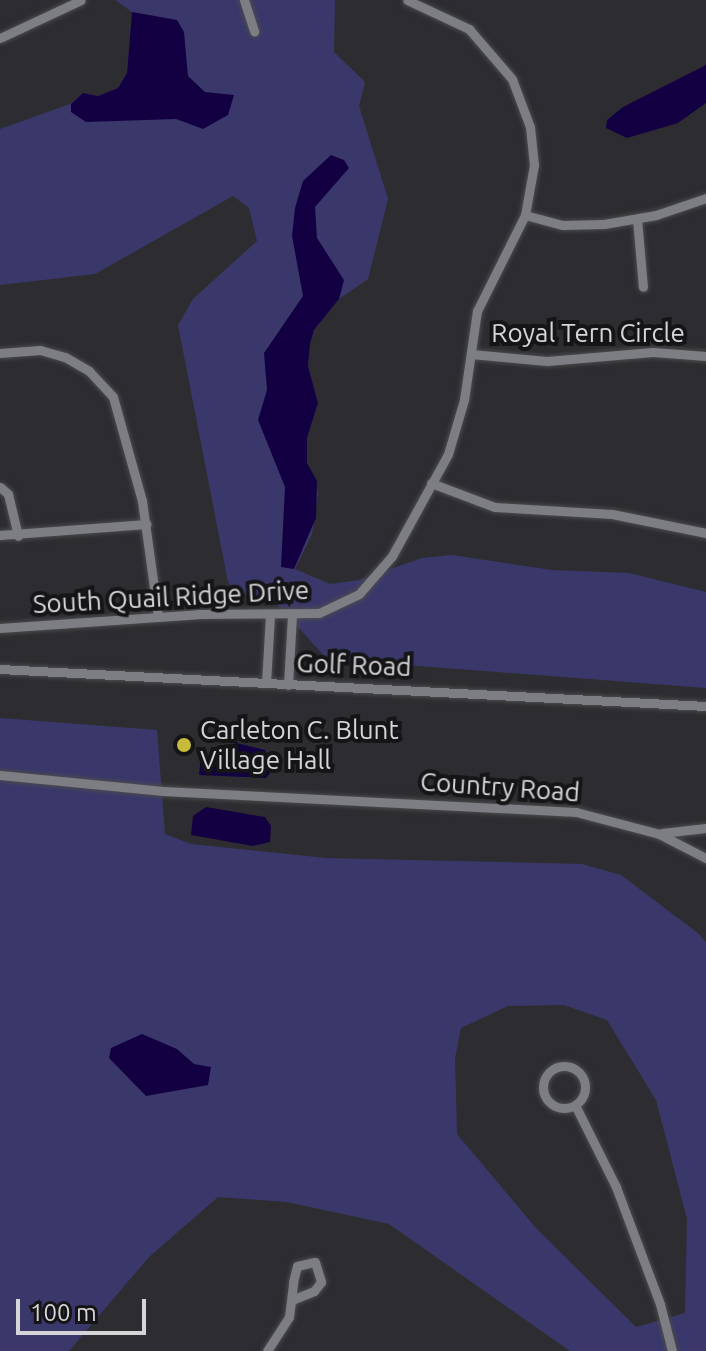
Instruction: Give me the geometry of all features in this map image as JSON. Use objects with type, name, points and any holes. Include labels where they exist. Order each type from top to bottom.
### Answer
[{"type":"street","points":[[0,38],[81,0]]},
{"type":"street","points":[[244,0],[254,31]]},
{"type":"street","points":[[407,0],[469,29],[512,79],[526,110],[533,147],[525,215],[577,226],[637,219],[706,198]]},
{"type":"street","name":"South Quail Ridge Drive","points":[[0,628],[158,616],[292,616],[333,609],[371,584],[431,483],[458,425],[486,288],[525,215]]},
{"type":"street","points":[[637,219],[643,287]]},
{"type":"street","name":"Royal Tern Circle","points":[[471,354],[547,361],[653,352],[706,356]]},
{"type":"street","points":[[0,353],[54,353],[84,366],[104,386],[123,423],[147,524],[158,616]]},
{"type":"street","points":[[431,483],[495,507],[612,514],[706,533]]},
{"type":"street","points":[[0,487],[8,494],[18,536]]},
{"type":"street","points":[[0,535],[147,524]]},
{"type":"street","points":[[266,683],[270,615]]},
{"type":"street","points":[[288,685],[292,616]]},
{"type":"street","points":[[269,637],[291,638]]},
{"type":"street","name":"Golf Road","points":[[0,669],[706,706]]},
{"type":"street","name":"Country Road","points":[[0,775],[163,791],[576,812],[659,834],[706,858]]},
{"type":"street","name":"Country Road","points":[[659,834],[706,828]]},
{"type":"street","points":[[569,1067],[582,1076],[584,1092],[575,1105],[558,1107],[545,1098],[543,1082],[553,1069],[569,1067]]},
{"type":"street","points":[[575,1105],[616,1187],[660,1304],[672,1351]]},
{"type":"street","points":[[267,1351],[287,1324],[292,1300]]},
{"type":"shaded area","points":[[115,0],[335,0],[334,52],[365,82],[359,106],[388,199],[368,279],[339,299],[314,330],[310,344],[308,366],[318,403],[307,438],[307,463],[318,493],[312,534],[295,569],[330,584],[359,580],[422,558],[452,555],[552,570],[629,573],[706,592],[706,688],[327,659],[275,602],[237,592],[228,582],[178,325],[193,299],[257,241],[249,208],[233,196],[95,274],[0,285],[0,129],[70,104],[83,93],[98,96],[118,88],[127,73],[132,12]]},
{"type":"shaded area","points":[[132,12],[177,20],[184,32],[188,76],[205,92],[234,95],[228,115],[203,129],[176,119],[86,122],[71,112],[71,104],[83,93],[98,96],[118,88],[127,73]]},
{"type":"shaded area","points":[[706,65],[706,103],[678,123],[627,138],[606,128],[607,120],[623,107]]},
{"type":"shaded area","points":[[331,155],[344,160],[349,168],[315,207],[317,238],[344,280],[339,299],[314,330],[310,344],[308,366],[318,403],[307,438],[307,463],[317,481],[316,518],[294,569],[281,567],[285,487],[258,420],[267,390],[264,353],[303,296],[292,236],[295,208],[303,181]]},
{"type":"shaded area","points":[[0,718],[157,730],[165,834],[191,844],[326,858],[582,864],[621,875],[706,942],[706,1351],[570,1351],[389,1224],[287,1202],[218,1197],[149,1257],[69,1351],[0,1351]],"holes":[[[564,1005],[607,1020],[656,1100],[687,1219],[685,1313],[636,1327],[535,1227],[457,1134],[455,1058],[461,1028],[508,1006]]]},
{"type":"shaded area","points":[[236,743],[265,750],[270,773],[266,778],[199,775],[201,758]]},
{"type":"shaded area","points":[[206,807],[265,817],[271,826],[270,842],[253,846],[191,835],[193,816]]},
{"type":"shaded area","points":[[142,1034],[177,1049],[194,1064],[211,1067],[208,1085],[146,1096],[109,1058],[111,1048]]},
{"type":"place","name":"Carleton C. Blunt Village Hall","points":[[184,745]]}]
